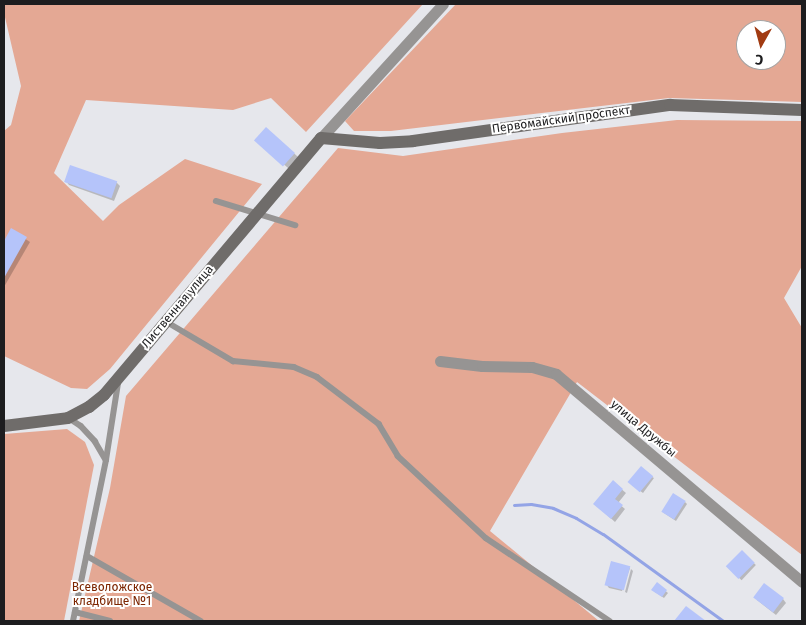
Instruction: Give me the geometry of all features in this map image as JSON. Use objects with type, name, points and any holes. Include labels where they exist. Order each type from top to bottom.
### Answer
[{"type":"street","points":[[321,138],[443,4]]},
{"type":"street","name":"Первомайский проспект","points":[[321,138],[380,143],[413,141],[567,118],[670,106],[802,110]]},
{"type":"street","name":"Лиственная улица","points":[[4,426],[68,418],[89,407],[118,380],[165,321],[321,138]]},
{"type":"street","name":"улица Дружбы","points":[[440,361],[482,366],[532,366],[556,374],[802,581]]},
{"type":"lane","points":[[216,201],[295,226]]},
{"type":"lane","points":[[165,321],[233,361],[294,367],[317,377],[379,424],[398,456],[486,538],[610,621]]},
{"type":"lane","points":[[73,621],[106,460],[118,380]]},
{"type":"lane","points":[[68,418],[81,426],[95,441],[106,460]]},
{"type":"lane","points":[[87,556],[201,621]]},
{"type":"lane","points":[[76,612],[110,621]]},
{"type":"green space","points":[[5,4],[423,4],[306,132],[271,98],[233,110],[86,100],[54,173],[103,221],[119,205],[185,159],[262,184],[110,369],[87,389],[71,388],[4,356],[4,131],[11,125],[21,86],[4,13]]},
{"type":"green space","points":[[456,4],[802,4],[802,102],[669,98],[391,131],[354,131],[345,121]]},
{"type":"green space","name":"Всеволожское кладбище №1","points":[[677,120],[802,121],[802,266],[784,298],[802,328],[802,555],[577,382],[490,531],[599,621],[79,621],[110,488],[126,396],[338,148],[403,156],[562,133]]},
{"type":"green space","points":[[67,429],[85,442],[94,465],[64,621],[4,621],[4,434]]},
{"type":"building","points":[[266,127],[295,153],[283,166],[254,140]]},
{"type":"building","points":[[70,165],[117,181],[111,198],[64,182]]},
{"type":"building","points":[[11,228],[27,237],[4,278],[4,241]]},
{"type":"building","points":[[641,466],[653,476],[640,492],[628,482]]},
{"type":"building","points":[[613,480],[623,489],[615,499],[623,505],[611,519],[593,504]]},
{"type":"building","points":[[673,493],[686,501],[674,520],[661,512]]},
{"type":"building","points":[[742,550],[755,563],[738,579],[726,566]]},
{"type":"building","points":[[611,561],[630,566],[624,590],[605,585]]},
{"type":"building","points":[[657,582],[667,590],[662,597],[651,590]]},
{"type":"building","points":[[764,583],[784,598],[773,612],[753,597]]},
{"type":"building","points":[[686,606],[706,621],[674,621]]},
{"type":"waterway","points":[[514,505],[531,504],[553,508],[576,518],[603,534],[723,621]]}]
